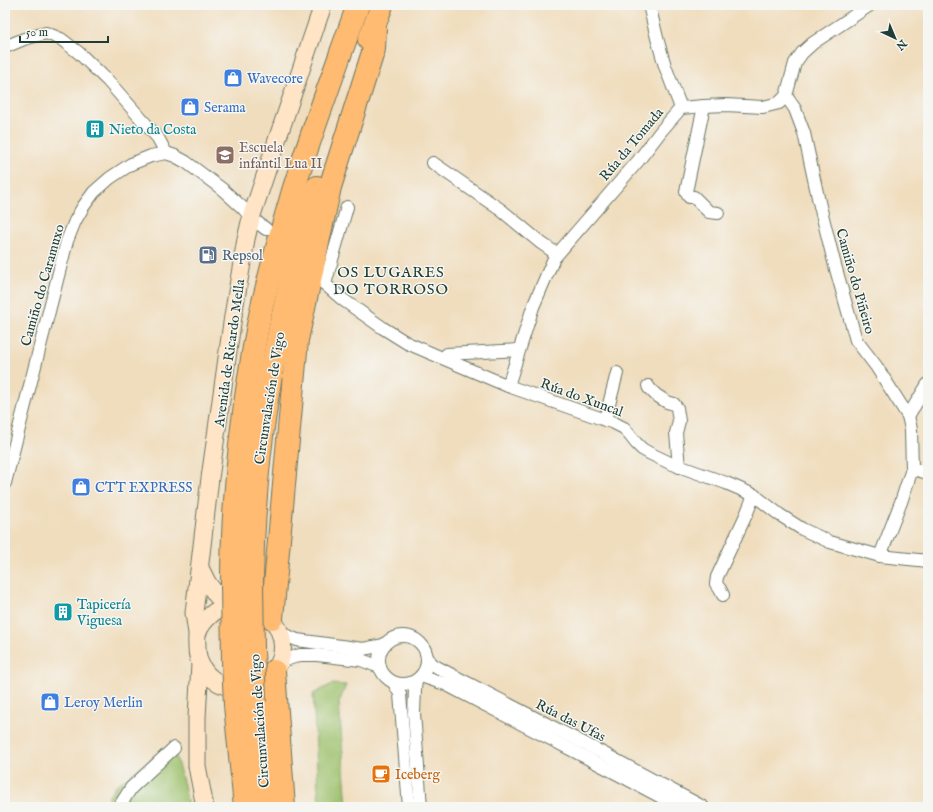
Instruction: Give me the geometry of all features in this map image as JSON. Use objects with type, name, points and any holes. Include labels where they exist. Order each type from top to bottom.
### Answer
[{"type":"highway","name":"Circunvalación de Vigo","points":[[242,583],[232,544],[235,485],[250,365],[262,304],[294,190],[358,5]]},
{"type":"highway","name":"Circunvalación de Vigo","points":[[266,807],[245,704],[233,661],[242,583],[254,532],[260,450],[267,396],[284,308],[298,249],[315,192],[355,76],[375,27],[382,5]]},
{"type":"highway","points":[[276,626],[297,340],[330,187],[374,49],[375,27]]},
{"type":"highway","points":[[277,666],[284,807]]},
{"type":"highway","name":"Circunvalación de Vigo","points":[[245,704],[245,807]]},
{"type":"main road","name":"Avenida de Ricardo Mella","points":[[197,633],[194,613],[210,478],[233,316],[246,239],[278,136],[323,5]]},
{"type":"main road","points":[[200,568],[207,582],[217,596],[228,605]]},
{"type":"main road","points":[[200,664],[208,675],[216,682],[231,688],[248,688],[258,685],[267,679],[277,666],[282,652],[283,643],[276,626],[266,612],[254,605],[241,603],[228,605],[215,610],[197,633],[197,649],[200,664],[197,712],[197,766],[205,807]]},
{"type":"main road","points":[[197,712],[216,682]]},
{"type":"street","points":[[649,5],[665,66],[681,108]]},
{"type":"street","points":[[786,96],[795,63],[802,53],[813,43],[870,5]]},
{"type":"street","points":[[5,47],[46,33],[61,39],[79,53],[108,81],[158,138],[166,153],[186,162],[222,189],[252,218],[266,229]]},
{"type":"street","name":"Rúa da Tomada","points":[[508,386],[533,307],[554,258],[638,161],[681,108],[726,105],[763,107],[779,103],[786,96]]},
{"type":"street","name":"Camiño do Piñeiro","points":[[786,96],[795,109],[804,133],[832,254],[856,340],[876,366],[908,416],[911,429],[912,469],[880,556]]},
{"type":"street","points":[[704,106],[686,192],[689,197],[694,197],[709,212],[718,213]]},
{"type":"street","name":"Camiño do Caramuxo","points":[[5,483],[67,241],[75,221],[94,192],[110,178],[131,164],[151,156],[166,153]]},
{"type":"street","points":[[433,163],[501,210],[541,243],[557,254]]},
{"type":"street","name":"Rúa do Xuncal","points":[[347,207],[322,281],[342,299],[407,343],[508,386],[624,428],[646,451],[679,467],[754,495],[780,515],[802,529],[830,542],[880,556],[928,561]]},
{"type":"street","points":[[447,354],[519,350]]},
{"type":"street","points":[[605,420],[617,373]]},
{"type":"street","points":[[908,416],[928,384]]},
{"type":"street","points":[[648,386],[656,394],[667,402],[674,404],[677,408],[679,421],[676,433],[679,467]]},
{"type":"street","points":[[912,469],[928,473]]},
{"type":"street","points":[[723,595],[716,584],[717,577],[754,495]]},
{"type":"street","name":"Rúa das Ufas","points":[[276,626],[297,640],[362,649],[384,645],[390,639],[397,636],[404,635],[413,637],[421,642],[426,650],[428,659],[433,665],[703,807]]},
{"type":"street","points":[[384,645],[380,652],[380,667],[383,674],[394,683],[400,694],[408,807]]},
{"type":"street","points":[[277,666],[300,655],[317,655],[361,660],[380,667]]},
{"type":"street","points":[[421,807],[414,713],[415,689],[419,678],[426,668],[428,659]]},
{"type":"street","name":"Rúa das Ufas","points":[[394,683],[409,684],[419,678],[445,684],[680,807]]},
{"type":"street","points":[[110,807],[120,805],[131,788],[174,748]]},
{"type":"green space","points":[[332,684],[346,685],[339,703],[347,807],[319,807],[313,694]]},
{"type":"green space","points":[[172,744],[184,785],[188,807],[103,807],[115,786]]},
{"type":"place","name":"Wavecore","points":[[233,78]]},
{"type":"place","name":"Serama","points":[[190,107]]},
{"type":"place","name":"Nieto da Costa","points":[[95,129]]},
{"type":"place","name":"Escuela infantil Lua II","points":[[225,155]]},
{"type":"place","name":"Repsol","points":[[208,255]]},
{"type":"place","name":"CTT EXPRESS","points":[[81,487]]},
{"type":"place","name":"Tapicería Viguesa","points":[[63,612]]},
{"type":"place","name":"Leroy Merlin","points":[[50,702]]},
{"type":"place","name":"Iceberg","points":[[381,774]]},
{"type":"district","name":"OS LUGARES DO TORROSO","points":[[391,280]]}]
